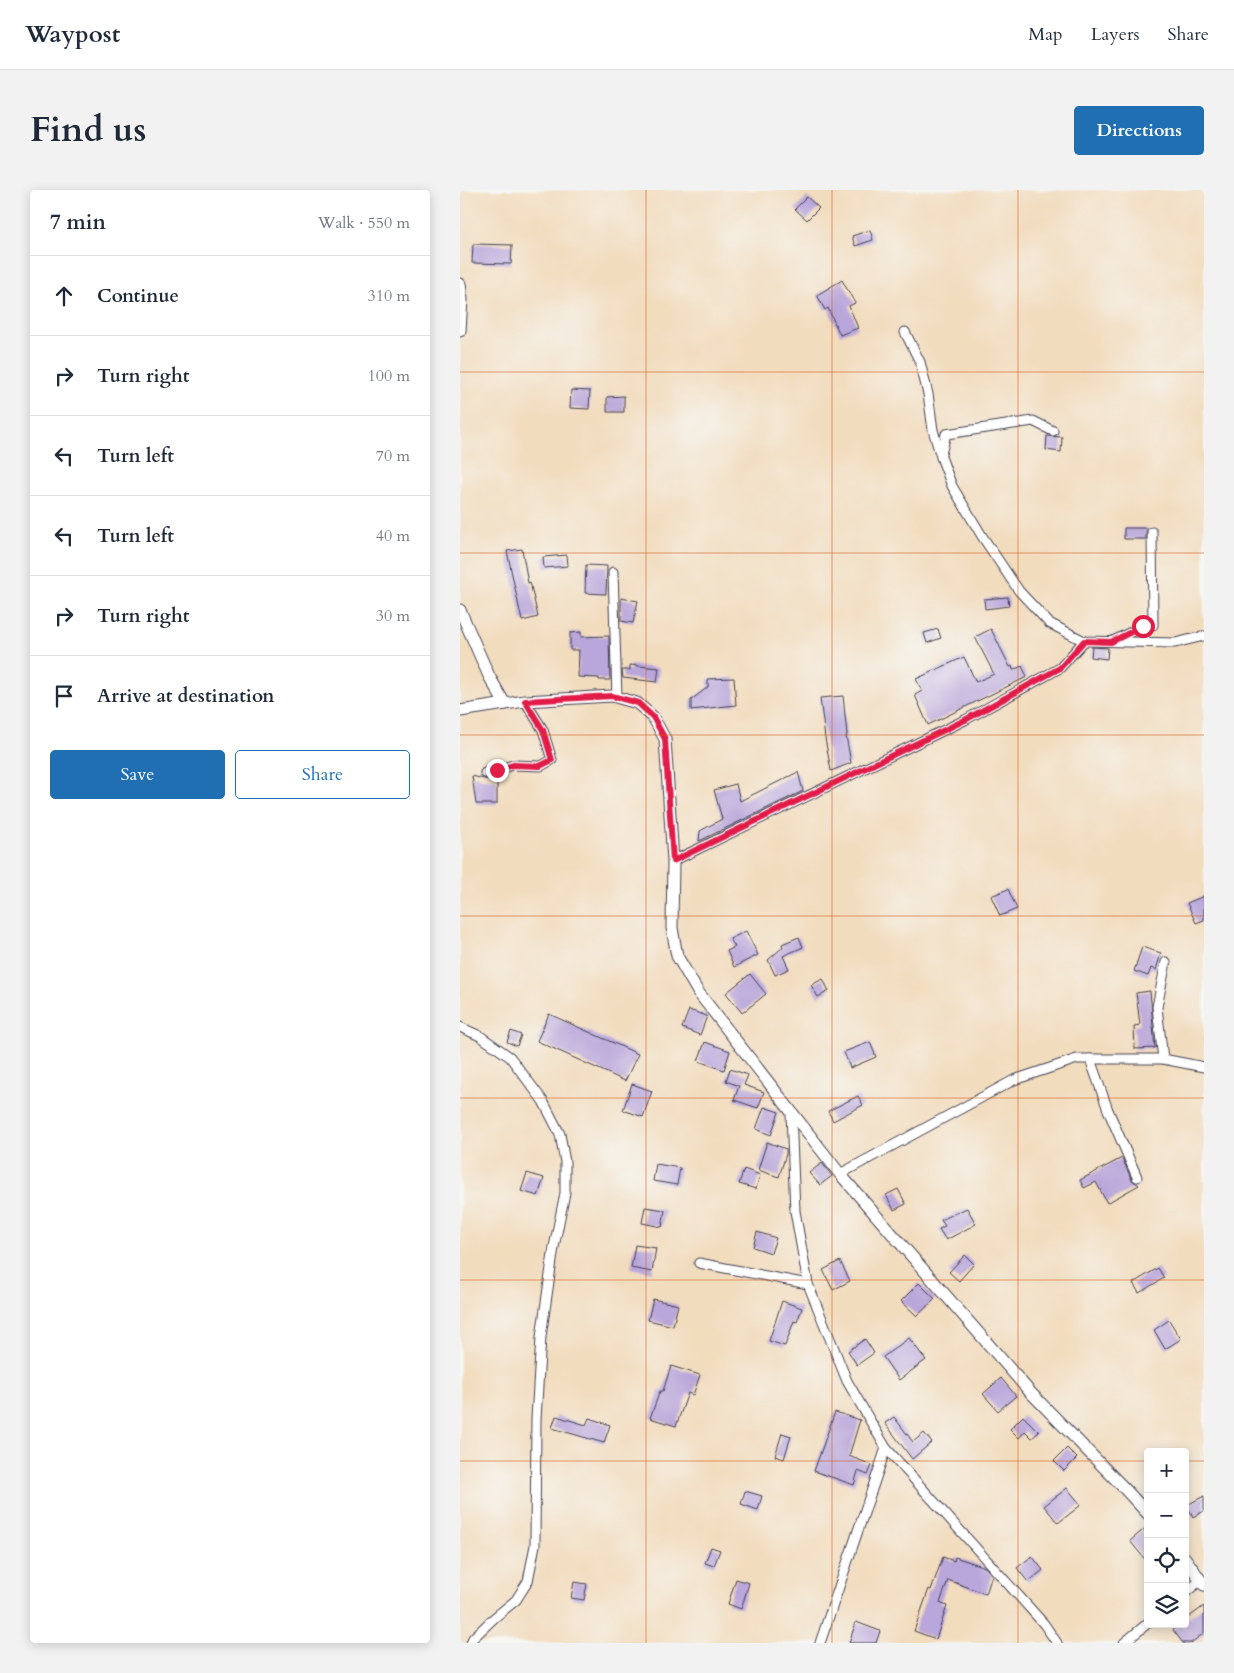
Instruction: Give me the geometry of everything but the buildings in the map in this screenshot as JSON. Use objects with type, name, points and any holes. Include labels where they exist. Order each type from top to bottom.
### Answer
[{"type":"street","points":[[460,284],[462,299],[460,331]]},
{"type":"street","points":[[905,332],[920,362],[928,394],[933,430],[952,486],[982,536],[1019,591],[1049,623],[1084,641],[1175,643],[1204,636]]},
{"type":"street","points":[[941,457],[946,434],[1033,422],[1053,431]]},
{"type":"street","points":[[1111,642],[1143,626],[1154,625],[1152,532]]},
{"type":"street","points":[[612,572],[617,698]]},
{"type":"street","points":[[460,610],[489,676],[505,704]]},
{"type":"street","points":[[673,861],[965,720],[1060,668],[1084,641]]},
{"type":"street","points":[[460,711],[525,701],[604,697],[638,703],[653,717],[665,739],[673,861],[672,928],[677,956],[698,992],[840,1174],[1030,1392],[1144,1510]]},
{"type":"street","points":[[485,773],[513,765],[540,766],[552,760],[543,730],[525,701]]},
{"type":"street","points":[[1163,1059],[1157,1007],[1166,962]]},
{"type":"street","points":[[460,1027],[480,1036],[510,1057],[543,1101],[560,1134],[565,1162],[565,1193],[554,1247],[541,1337],[536,1419],[534,1545],[528,1581],[516,1600],[494,1618],[471,1643]]},
{"type":"street","points":[[1090,1059],[1108,1110],[1137,1177]]},
{"type":"street","points":[[840,1174],[1014,1080],[1077,1060],[1163,1059],[1204,1067]]},
{"type":"street","points":[[791,1113],[795,1211],[808,1284],[847,1381],[886,1448],[1044,1624],[1057,1643]]},
{"type":"street","points":[[699,1263],[808,1284]]},
{"type":"street","points":[[820,1643],[886,1448]]},
{"type":"street","points":[[1189,1564],[1202,1583],[1189,1591]]},
{"type":"street","points":[[1124,1643],[1144,1626]]},
{"type":"route","points":[[497,770],[513,765],[540,766],[552,760],[543,730],[525,701],[612,696],[638,703],[653,717],[665,739],[673,861],[965,720],[1060,668],[1084,641],[1111,642],[1143,626]]}]
